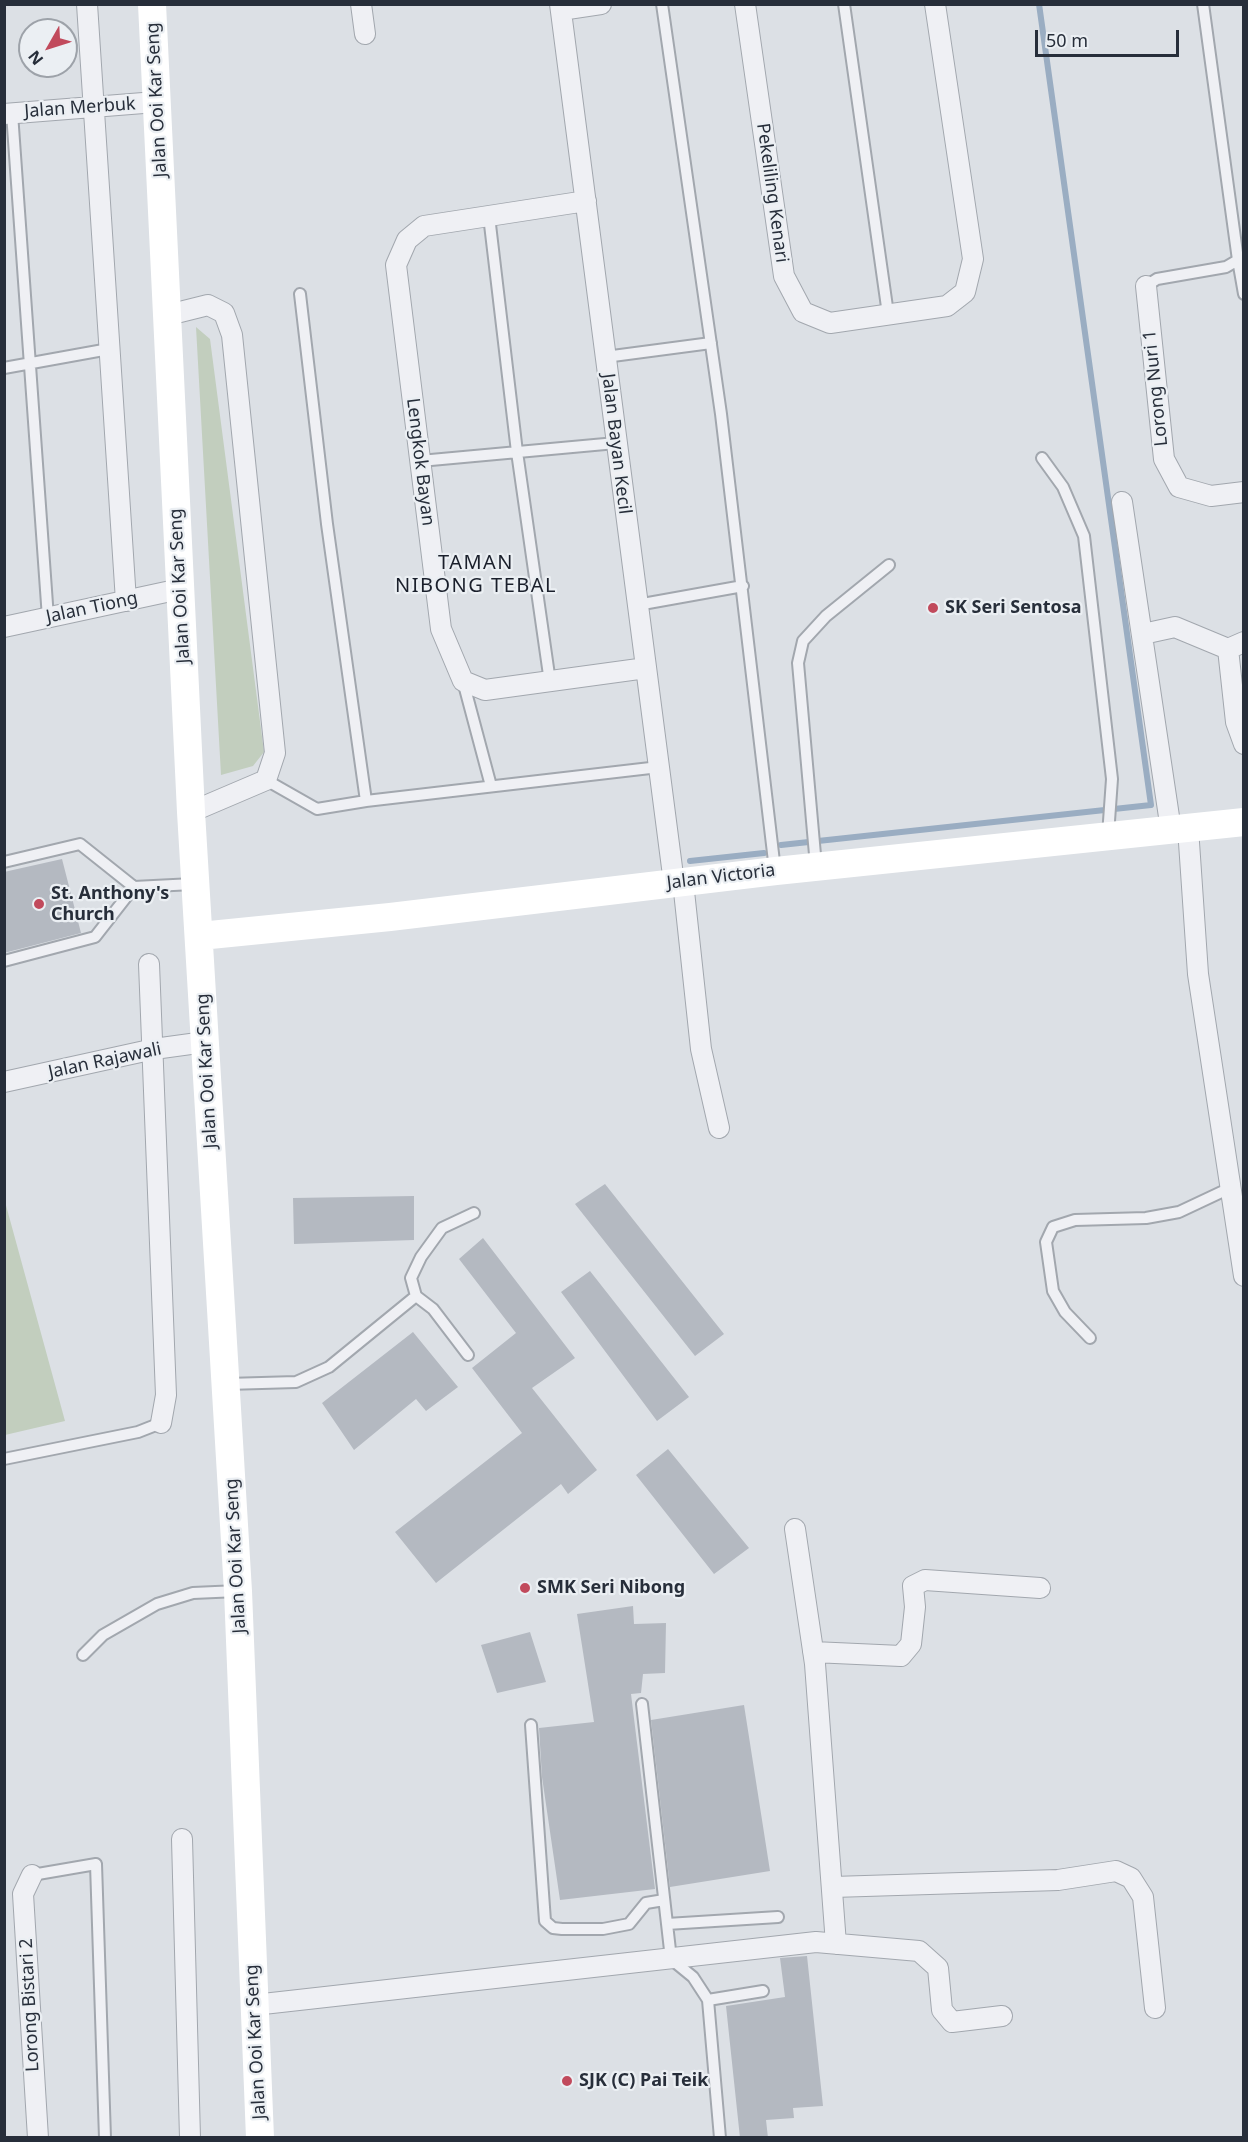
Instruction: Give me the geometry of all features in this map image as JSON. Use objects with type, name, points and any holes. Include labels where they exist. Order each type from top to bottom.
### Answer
[{"type":"main road","name":"Jalan Ooi Kar Seng","points":[[152,4],[191,812],[238,1591],[260,2138]]},
{"type":"main road","name":"Jalan Victoria","points":[[200,936],[390,917],[776,871],[816,858],[1108,828],[1179,829],[1244,822]]},
{"type":"street","points":[[87,4],[126,601]]},
{"type":"street","points":[[361,4],[365,34]]},
{"type":"street","points":[[561,7],[601,4]]},
{"type":"street","name":"Pekeliling Kenari","points":[[745,4],[784,276],[803,312],[830,323],[947,306],[965,292],[973,259],[935,4]]},
{"type":"street","name":"Jalan Bayan Kecil","points":[[561,7],[615,443],[659,767],[679,882],[701,1049],[719,1128]]},
{"type":"street","name":"Jalan Merbuk","points":[[8,113],[156,102]]},
{"type":"street","name":"Lengkok Bayan","points":[[464,681],[441,629],[396,265],[407,240],[424,226],[586,201]]},
{"type":"street","name":"Lorong Nuri 1","points":[[1146,286],[1164,459],[1179,487],[1210,496],[1244,492]]},
{"type":"street","points":[[168,315],[208,305],[224,313],[232,335],[274,753],[266,780],[191,812]]},
{"type":"street","points":[[1122,502],[1143,634],[1179,829],[1198,974],[1244,1276]]},
{"type":"street","name":"Jalan Tiong","points":[[4,627],[180,589]]},
{"type":"street","points":[[1143,634],[1175,627],[1236,645],[1236,722],[1244,744]]},
{"type":"street","points":[[464,681],[485,690],[646,668]]},
{"type":"street","points":[[149,964],[166,1395],[161,1423]]},
{"type":"street","name":"Jalan Rajawali","points":[[4,1082],[154,1049],[205,1042]]},
{"type":"street","points":[[795,1529],[813,1652],[836,1944]]},
{"type":"street","points":[[813,1652],[902,1656],[911,1644],[915,1607],[914,1586],[925,1580],[1040,1588]]},
{"type":"street","points":[[182,1839],[190,2138]]},
{"type":"street","points":[[833,1887],[1058,1880],[1116,1871],[1131,1878],[1143,1897],[1155,2008]]},
{"type":"street","name":"Lorong Bistari 2","points":[[32,1875],[23,1894],[38,2138]]},
{"type":"street","points":[[254,2005],[816,1942],[919,1951],[938,1968],[942,2010],[952,2022],[1002,2016]]},
{"type":"lane","points":[[662,4],[711,343],[743,586],[776,871]]},
{"type":"lane","points":[[844,4],[888,314]]},
{"type":"lane","points":[[1203,4],[1241,259],[1244,294]]},
{"type":"lane","points":[[8,113],[31,363],[48,618]]},
{"type":"lane","points":[[489,216],[517,452],[550,682]]},
{"type":"lane","points":[[1146,286],[1157,279],[1226,267],[1241,259]]},
{"type":"lane","points":[[300,294],[327,524],[366,801]]},
{"type":"lane","points":[[605,357],[711,343]]},
{"type":"lane","points":[[4,368],[110,349]]},
{"type":"lane","points":[[420,461],[615,443]]},
{"type":"lane","points":[[1042,458],[1064,487],[1084,536],[1112,779],[1108,828]]},
{"type":"lane","points":[[816,858],[798,663],[802,641],[826,616],[889,565]]},
{"type":"lane","points":[[638,605],[743,586]]},
{"type":"lane","points":[[464,681],[491,786]]},
{"type":"lane","points":[[266,780],[317,809],[366,801],[659,767]]},
{"type":"lane","points":[[4,862],[80,844],[134,887],[196,884]]},
{"type":"lane","points":[[4,961],[95,937],[134,887]]},
{"type":"lane","points":[[1090,1338],[1065,1312],[1053,1291],[1046,1242],[1053,1227],[1075,1220],[1146,1218],[1179,1212],[1230,1188]]},
{"type":"lane","points":[[468,1355],[433,1309],[416,1296],[411,1278],[421,1257],[442,1228],[474,1214]]},
{"type":"lane","points":[[227,1384],[296,1382],[321,1370],[416,1296]]},
{"type":"lane","points":[[4,1459],[138,1432],[161,1423]]},
{"type":"lane","points":[[83,1655],[103,1635],[157,1604],[193,1593],[238,1591]]},
{"type":"lane","points":[[642,1704],[671,1959],[693,1977],[708,2000],[720,2138]]},
{"type":"lane","points":[[531,1725],[545,1921],[553,1928],[603,1929],[629,1924],[646,1903],[664,1900]]},
{"type":"lane","points":[[32,1875],[96,1864],[105,2138]]},
{"type":"lane","points":[[667,1924],[778,1917]]},
{"type":"lane","points":[[708,2000],[763,1991]]},
{"type":"green space","points":[[196,327],[210,339],[264,752],[253,766],[221,775]]},
{"type":"green space","points":[[4,1198],[65,1421],[5,1435],[4,1435]]},
{"type":"building","name":"St. Anthony's Church","points":[[62,859],[81,933],[4,953],[4,872]]},
{"type":"building","points":[[605,1184],[724,1334],[695,1356],[575,1204]]},
{"type":"building","points":[[414,1196],[414,1240],[294,1244],[293,1198]]},
{"type":"building","points":[[483,1238],[575,1358],[532,1388],[597,1470],[568,1494],[561,1484],[436,1583],[395,1532],[522,1433],[472,1368],[516,1333],[459,1259]]},
{"type":"building","points":[[590,1271],[689,1397],[657,1421],[561,1292]]},
{"type":"building","points":[[413,1332],[458,1387],[426,1411],[416,1399],[354,1450],[322,1403]]},
{"type":"building","points":[[668,1449],[749,1548],[714,1574],[636,1475]]},
{"type":"building","points":[[633,1606],[634,1624],[666,1623],[665,1673],[643,1674],[641,1693],[631,1694],[655,1889],[560,1900],[542,1777],[539,1728],[594,1722],[577,1614]]},
{"type":"building","points":[[530,1632],[546,1682],[497,1693],[481,1645]]},
{"type":"building","points":[[744,1705],[770,1871],[670,1887],[651,1720]]},
{"type":"building","points":[[807,1956],[823,2106],[793,2108],[794,2118],[766,2120],[768,2138],[740,2138],[726,2006],[785,1997],[780,1958]]},
{"type":"waterway","points":[[781,845],[1151,805],[1039,4]]},
{"type":"waterway","points":[[690,861],[764,853]]},
{"type":"place","name":"SK Seri Sentosa","points":[[933,608]]},
{"type":"place","name":"St. Anthony's Church","points":[[39,904]]},
{"type":"place","name":"SMK Seri Nibong","points":[[525,1588]]},
{"type":"place","name":"SJK (C) Pai Teik","points":[[567,2081]]},
{"type":"district","name":"TAMAN NIBONG TEBAL","points":[[476,574]]}]
